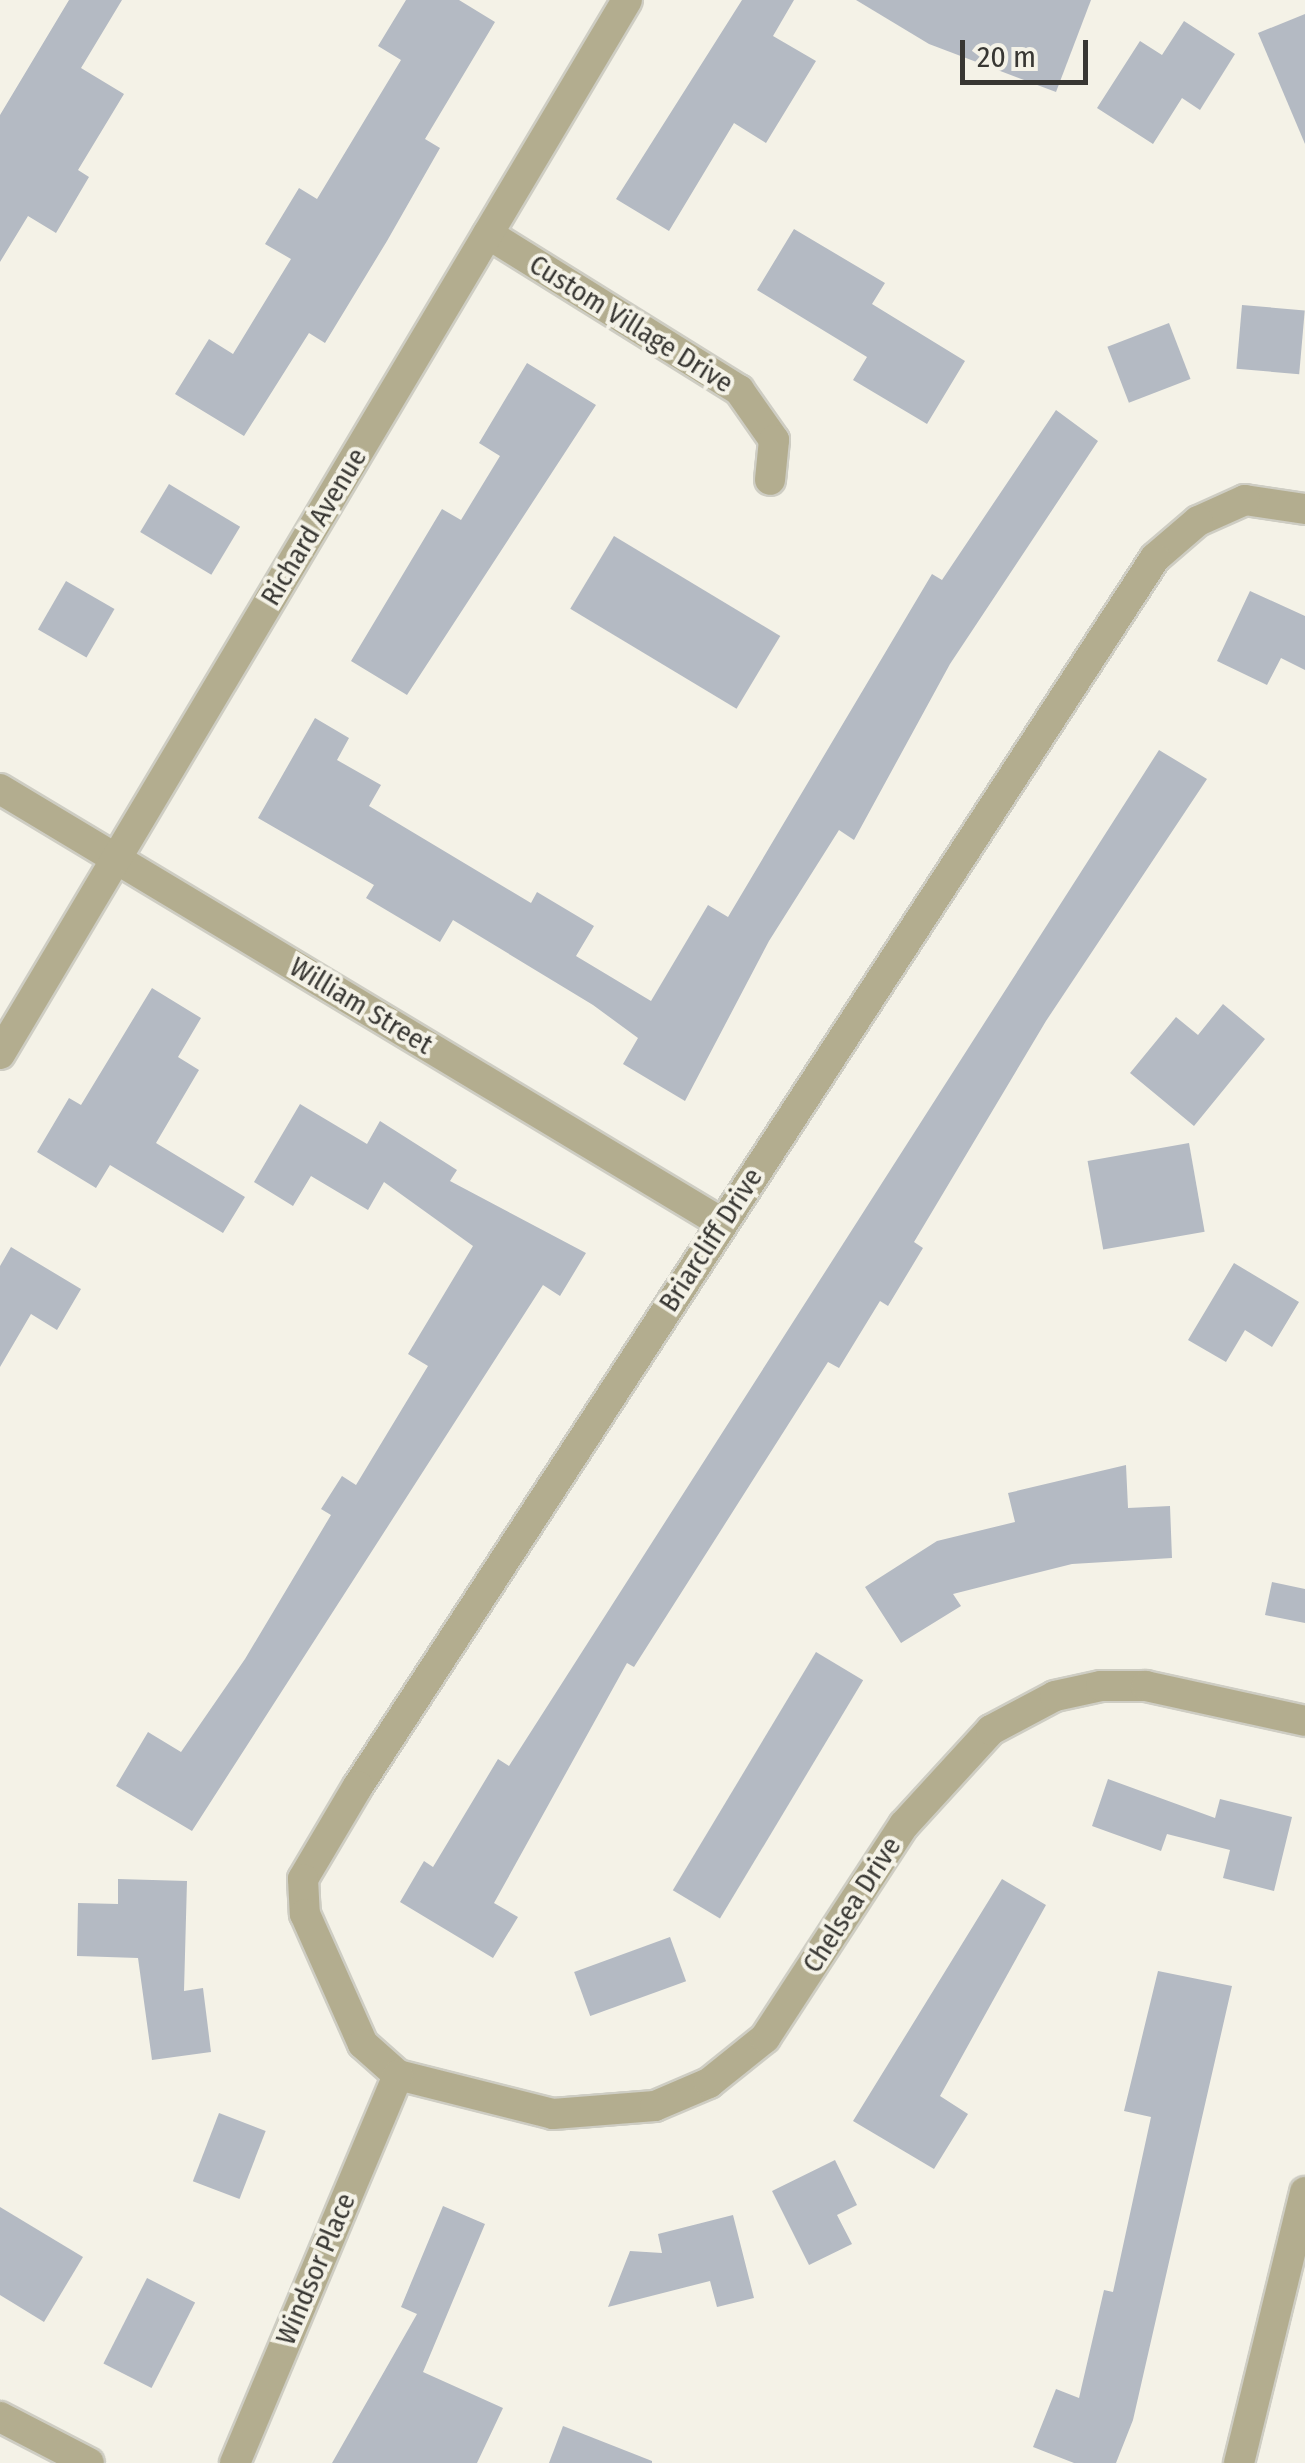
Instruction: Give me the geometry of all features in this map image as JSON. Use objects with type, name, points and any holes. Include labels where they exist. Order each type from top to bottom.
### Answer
[{"type":"street","name":"Richard Avenue","points":[[0,1054],[627,0]]},
{"type":"street","name":"Custom Village Drive","points":[[488,234],[738,390],[774,440],[770,480]]},
{"type":"street","name":"Briarcliff Drive","points":[[398,2076],[363,2044],[330,1980],[305,1914],[303,1879],[722,1223],[1156,558],[1198,521],[1245,500],[1305,508]]},
{"type":"street","name":"William Street","points":[[0,789],[722,1223]]},
{"type":"street","name":"Chelsea Drive","points":[[398,2076],[553,2114],[655,2106],[709,2083],[765,2038],[904,1825],[991,1730],[1054,1696],[1101,1686],[1146,1686],[1305,1721]]},
{"type":"street","name":"Windsor Place","points":[[235,2463],[398,2076]]},
{"type":"street","points":[[1239,2463],[1305,2192]]},
{"type":"street","points":[[0,2418],[89,2463]]},
{"type":"building","points":[[69,0],[122,0],[81,68],[124,94],[78,170],[89,177],[56,233],[28,216],[0,262],[0,115]]},
{"type":"building","points":[[406,0],[459,0],[495,22],[425,139],[440,148],[387,241],[325,343],[309,333],[244,436],[175,394],[209,339],[233,354],[291,259],[265,244],[299,188],[317,199],[401,60],[378,46]]},
{"type":"building","points":[[742,0],[794,0],[773,36],[816,61],[766,143],[734,123],[669,231],[616,199]]},
{"type":"building","points":[[856,0],[1091,0],[1056,92],[929,44]]},
{"type":"building","points":[[1305,14],[1305,144],[1258,33]]},
{"type":"building","points":[[1184,21],[1235,54],[1200,110],[1182,98],[1153,144],[1097,108],[1140,41],[1162,55]]},
{"type":"building","points":[[794,229],[885,283],[872,304],[965,361],[927,424],[853,380],[867,357],[757,290]]},
{"type":"building","points":[[1242,305],[1305,310],[1299,374],[1236,369]]},
{"type":"building","points":[[1169,323],[1191,379],[1129,403],[1107,347]]},
{"type":"building","points":[[527,363],[596,405],[407,695],[351,661],[442,509],[461,520],[500,456],[479,443]]},
{"type":"building","points":[[1056,410],[1098,441],[950,664],[854,840],[839,830],[769,941],[685,1101],[623,1064],[638,1038],[593,1005],[453,920],[440,942],[366,898],[374,885],[258,818],[315,718],[349,738],[337,760],[381,785],[369,806],[531,903],[537,892],[594,926],[576,956],[651,1001],[708,905],[728,917],[932,574],[942,580]]},
{"type":"building","points":[[169,484],[240,527],[211,575],[140,532]]},
{"type":"building","points":[[614,536],[780,636],[737,709],[570,609]]},
{"type":"building","points":[[66,581],[114,609],[86,657],[38,629]]},
{"type":"building","points":[[1250,591],[1305,616],[1305,670],[1281,658],[1267,685],[1217,661]]},
{"type":"building","points":[[1159,750],[1207,779],[1046,1021],[914,1242],[923,1248],[888,1306],[880,1301],[839,1368],[828,1362],[634,1667],[627,1663],[494,1903],[518,1917],[493,1958],[400,1902],[424,1861],[433,1867],[498,1759],[509,1766]]},
{"type":"building","points":[[152,988],[201,1018],[178,1057],[199,1070],[156,1143],[245,1197],[223,1233],[110,1165],[96,1188],[37,1152],[69,1098],[81,1105]]},
{"type":"building","points":[[1223,1004],[1265,1039],[1194,1126],[1130,1073],[1176,1017],[1198,1035]]},
{"type":"building","points":[[300,1104],[367,1144],[380,1121],[457,1170],[450,1181],[586,1253],[560,1296],[543,1285],[192,1831],[116,1786],[148,1732],[181,1752],[245,1659],[331,1515],[321,1509],[342,1476],[356,1485],[428,1366],[408,1354],[473,1246],[384,1182],[368,1210],[311,1176],[293,1206],[254,1182]]},
{"type":"building","points":[[1189,1143],[1205,1232],[1103,1250],[1088,1161]]},
{"type":"building","points":[[11,1247],[81,1289],[57,1330],[31,1314],[0,1367],[0,1266]]},
{"type":"building","points":[[1234,1263],[1299,1302],[1272,1347],[1245,1330],[1226,1362],[1188,1340]]},
{"type":"building","points":[[1126,1465],[1128,1508],[1170,1506],[1172,1558],[1072,1564],[953,1594],[961,1606],[901,1643],[865,1587],[937,1541],[1015,1522],[1008,1493]]},
{"type":"building","points":[[1272,1582],[1305,1589],[1305,1623],[1265,1615]]},
{"type":"building","points":[[816,1652],[863,1680],[720,1919],[673,1890]]},
{"type":"building","points":[[1108,1779],[1215,1818],[1220,1799],[1292,1817],[1274,1891],[1223,1878],[1230,1850],[1167,1834],[1161,1851],[1092,1826]]},
{"type":"building","points":[[118,1879],[187,1881],[184,1991],[203,1988],[211,2052],[152,2060],[138,1958],[77,1956],[78,1903],[118,1904]]},
{"type":"building","points":[[1002,1879],[1046,1905],[940,2096],[968,2114],[934,2169],[853,2121]]},
{"type":"building","points":[[670,1937],[686,1981],[590,2016],[574,1972]]},
{"type":"building","points":[[1158,1971],[1232,1986],[1133,2420],[1116,2463],[1074,2463],[1033,2447],[1056,2389],[1079,2398],[1104,2290],[1113,2292],[1151,2117],[1124,2111]]},
{"type":"building","points":[[219,2113],[266,2131],[240,2199],[193,2181]]},
{"type":"building","points":[[835,2160],[857,2205],[837,2215],[852,2244],[809,2265],[772,2191]]},
{"type":"building","points":[[443,2206],[485,2224],[423,2372],[503,2408],[477,2463],[332,2463],[417,2314],[401,2307]]},
{"type":"building","points":[[0,2207],[83,2257],[44,2322],[0,2295]]},
{"type":"building","points":[[733,2215],[754,2298],[717,2307],[710,2281],[608,2307],[630,2251],[662,2253],[658,2234]]},
{"type":"building","points":[[147,2278],[195,2303],[152,2388],[103,2364]]},
{"type":"building","points":[[563,2426],[652,2461],[652,2463],[549,2463]]}]
